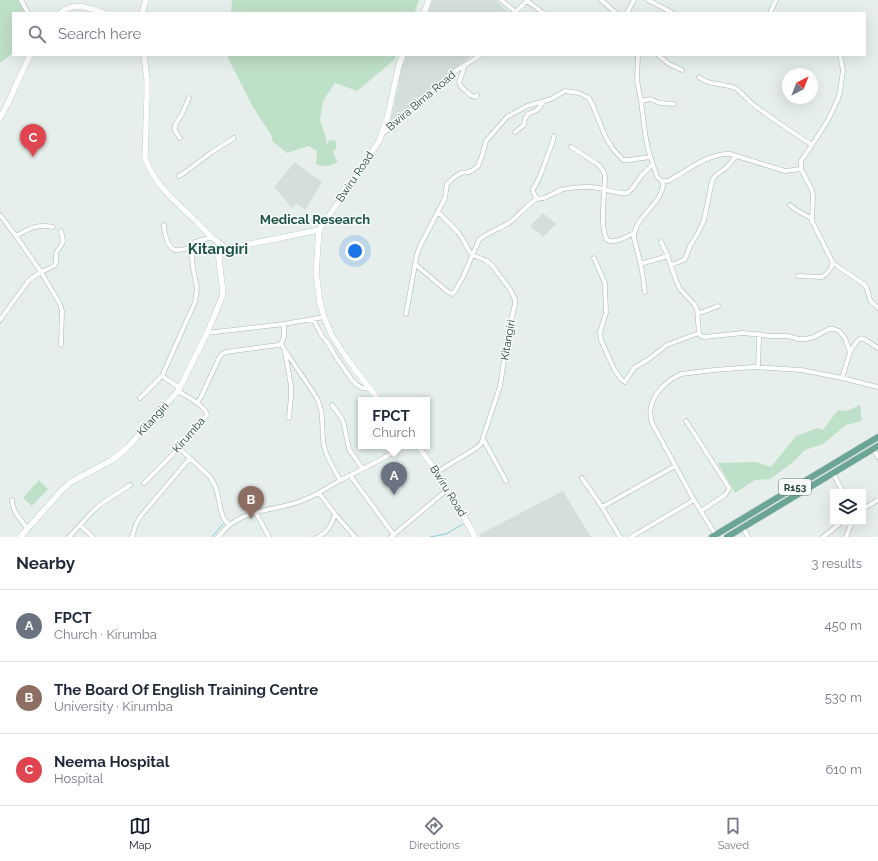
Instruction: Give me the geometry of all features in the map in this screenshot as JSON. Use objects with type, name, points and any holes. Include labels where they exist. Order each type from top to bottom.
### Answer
[{"type":"main road","points":[[142,12],[146,0]]},
{"type":"main road","points":[[424,12],[428,0]]},
{"type":"main road","points":[[61,12],[73,6],[86,7],[101,12]]},
{"type":"main road","points":[[0,118],[30,56]]},
{"type":"main road","points":[[144,56],[147,79],[145,157],[148,166],[172,199],[222,248],[319,230],[316,273],[320,302],[324,317],[332,336],[377,397]]},
{"type":"main road","name":"Bwiru Road","points":[[319,230],[377,146],[387,120],[399,65],[403,56]]},
{"type":"main road","name":"Kitangiri","points":[[20,537],[71,482],[120,455],[179,390],[222,297],[223,293],[219,258],[222,248]]},
{"type":"main road","name":"R153","points":[[715,536],[878,437]]},
{"type":"main road","name":"R153","points":[[726,537],[875,447]]},
{"type":"main road","name":"Bwiru Road","points":[[420,449],[448,489],[475,537]]},
{"type":"street","points":[[21,0],[27,12]]},
{"type":"street","points":[[501,0],[516,12],[526,0],[542,12]]},
{"type":"street","points":[[601,0],[615,12]]},
{"type":"street","points":[[628,12],[634,0]]},
{"type":"street","points":[[648,0],[671,12]]},
{"type":"street","points":[[770,12],[776,0]]},
{"type":"street","name":"Bwira Bima Road","points":[[382,134],[449,75],[479,56]]},
{"type":"street","points":[[638,56],[637,80],[644,132],[652,165],[657,177],[663,182]]},
{"type":"street","points":[[659,56],[669,64],[682,70]]},
{"type":"street","points":[[840,56],[842,70],[840,92],[832,112],[801,161],[801,169],[812,190],[813,196],[811,218],[813,226],[824,243],[833,263],[865,285],[870,300],[878,308]]},
{"type":"street","points":[[464,66],[459,85],[472,96],[476,97],[477,95]]},
{"type":"street","points":[[699,77],[709,83],[731,87],[737,90],[760,110],[812,145]]},
{"type":"street","points":[[406,314],[417,254],[445,198],[447,184],[461,173],[469,172],[478,166],[486,141],[507,117],[527,106],[551,99],[565,91],[574,91],[589,98],[610,144],[623,160],[650,157]]},
{"type":"street","points":[[180,138],[175,131],[175,125],[189,98]]},
{"type":"street","points":[[641,101],[650,99],[660,103],[674,104]]},
{"type":"street","points":[[515,132],[524,125],[528,114],[537,110],[544,101]]},
{"type":"street","points":[[537,199],[533,190],[553,143],[554,136]]},
{"type":"street","points":[[179,176],[234,138]]},
{"type":"street","points":[[571,147],[600,166],[604,171],[605,190],[603,220],[604,233],[607,240],[614,242],[634,233]]},
{"type":"street","points":[[663,182],[670,180],[711,157],[723,154],[736,156],[785,171],[801,169]]},
{"type":"street","points":[[671,265],[685,259],[704,220],[712,181],[715,176],[727,167],[736,156]]},
{"type":"street","points":[[415,264],[452,294],[460,281],[479,240],[483,236],[502,227],[514,219],[528,205],[537,199],[544,198],[561,190],[575,188],[593,187],[624,194],[632,189],[652,165]]},
{"type":"street","points":[[644,292],[634,233],[637,226],[660,195],[663,182]]},
{"type":"street","points":[[790,205],[811,218]]},
{"type":"street","points":[[438,212],[458,232],[472,255]]},
{"type":"street","points":[[0,215],[41,272],[61,307],[62,316],[60,345]]},
{"type":"street","points":[[164,225],[165,236],[173,249],[177,250],[191,248]]},
{"type":"street","points":[[16,236],[35,227],[53,227]]},
{"type":"street","points":[[0,320],[26,284],[41,272],[54,266],[56,253],[62,244],[62,231]]},
{"type":"street","points":[[140,398],[162,376],[196,299],[197,288],[193,268],[192,244],[212,237]]},
{"type":"street","points":[[661,242],[668,256],[680,289],[697,309],[699,333],[701,336],[705,337],[736,333],[806,339],[814,337],[829,329],[834,329],[839,331],[845,338],[850,352]]},
{"type":"street","name":"Kitangiri","points":[[437,472],[475,450],[481,444],[500,386],[508,330],[515,304],[514,295],[491,264],[472,255]]},
{"type":"street","points":[[640,264],[668,256]]},
{"type":"street","points":[[594,258],[605,282],[606,313],[600,332],[601,340],[614,369],[624,382],[634,368],[667,345],[699,333]]},
{"type":"street","points":[[798,276],[825,276],[833,263]]},
{"type":"street","points":[[698,313],[718,306]]},
{"type":"street","points":[[206,333],[284,324],[324,317]]},
{"type":"street","points":[[313,319],[322,336],[356,385],[362,388],[370,389]]},
{"type":"street","points":[[281,344],[284,337],[284,324]]},
{"type":"street","points":[[758,334],[758,368]]},
{"type":"street","points":[[842,378],[850,352],[858,339],[865,339],[878,348]]},
{"type":"street","points":[[281,344],[318,400],[322,416],[324,447],[328,459],[340,480]]},
{"type":"street","points":[[197,403],[222,354],[226,352],[281,344]]},
{"type":"street","points":[[285,350],[291,386],[289,418]]},
{"type":"street","points":[[715,536],[650,419],[650,408],[659,390],[681,374],[714,370],[758,368],[801,370],[878,387]]},
{"type":"street","name":"Kirumba","points":[[144,483],[179,448],[207,415],[206,411],[197,403],[162,376]]},
{"type":"street","points":[[332,405],[342,418],[349,449],[362,468]]},
{"type":"street","points":[[686,421],[729,489],[728,493],[701,510]]},
{"type":"street","points":[[483,439],[506,481]]},
{"type":"street","points":[[875,447],[878,457]]},
{"type":"street","points":[[179,448],[214,482],[217,488],[222,515],[229,525]]},
{"type":"street","points":[[218,537],[229,525],[237,520],[256,513],[306,500],[398,449]]},
{"type":"street","points":[[132,537],[140,517],[190,458]]},
{"type":"street","points":[[602,507],[675,466]]},
{"type":"street","points":[[833,473],[841,489]]},
{"type":"street","points":[[350,475],[392,536],[448,489]]},
{"type":"street","points":[[582,478],[620,537]]},
{"type":"street","points":[[69,537],[101,504],[130,485]]},
{"type":"street","points":[[319,493],[355,537]]},
{"type":"street","points":[[12,500],[14,510],[28,528]]},
{"type":"street","points":[[631,537],[694,500]]},
{"type":"street","points":[[866,508],[878,500]]},
{"type":"street","points":[[256,513],[269,537]]},
{"type":"street","points":[[318,537],[330,527],[335,514]]},
{"type":"street","points":[[80,525],[93,537]]},
{"type":"street","points":[[823,537],[838,525]]},
{"type":"street","points":[[846,537],[851,525]]},
{"type":"street","points":[[743,528],[748,537]]},
{"type":"shaded area","points":[[432,0],[496,0],[508,12],[428,12]]},
{"type":"shaded area","points":[[406,56],[471,56],[391,123],[399,82],[398,77]]},
{"type":"shaded area","points":[[295,162],[322,182],[305,210],[296,203],[292,208],[274,187]]},
{"type":"shaded area","points":[[543,213],[556,224],[543,237],[530,226]]},
{"type":"shaded area","points":[[563,491],[591,537],[481,537],[480,534]]},
{"type":"green space","points":[[0,0],[18,0],[24,12],[12,12],[12,54],[0,63]]},
{"type":"green space","points":[[232,0],[419,0],[414,12],[231,12]]},
{"type":"green space","points":[[228,56],[396,56],[394,60],[357,91],[335,83],[323,101],[320,120],[327,144],[330,140],[336,141],[336,149],[333,151],[335,158],[338,161],[331,165],[325,166],[316,164],[317,151],[308,146],[287,153],[273,142],[271,135],[253,107]]},
{"type":"green space","points":[[860,405],[862,421],[846,425],[823,444],[805,450],[792,463],[770,479],[755,480],[735,493],[718,463],[756,462],[771,467],[796,436],[818,428],[823,430],[838,410],[847,411]]},
{"type":"green space","points":[[39,480],[48,489],[32,506],[23,498]]},
{"type":"waterway","points":[[212,537],[223,524]]},
{"type":"waterway","points":[[430,537],[446,534],[463,524]]},
{"type":"place","name":"Neema Hospital","points":[[33,157]]},
{"type":"place","name":"FPCT","points":[[394,495]]},
{"type":"place","name":"The Board Of English Training Centre","points":[[251,519]]},
{"type":"district","name":"Medical Research","points":[[315,219]]},
{"type":"district","name":"Kitangiri","points":[[218,249]]}]
